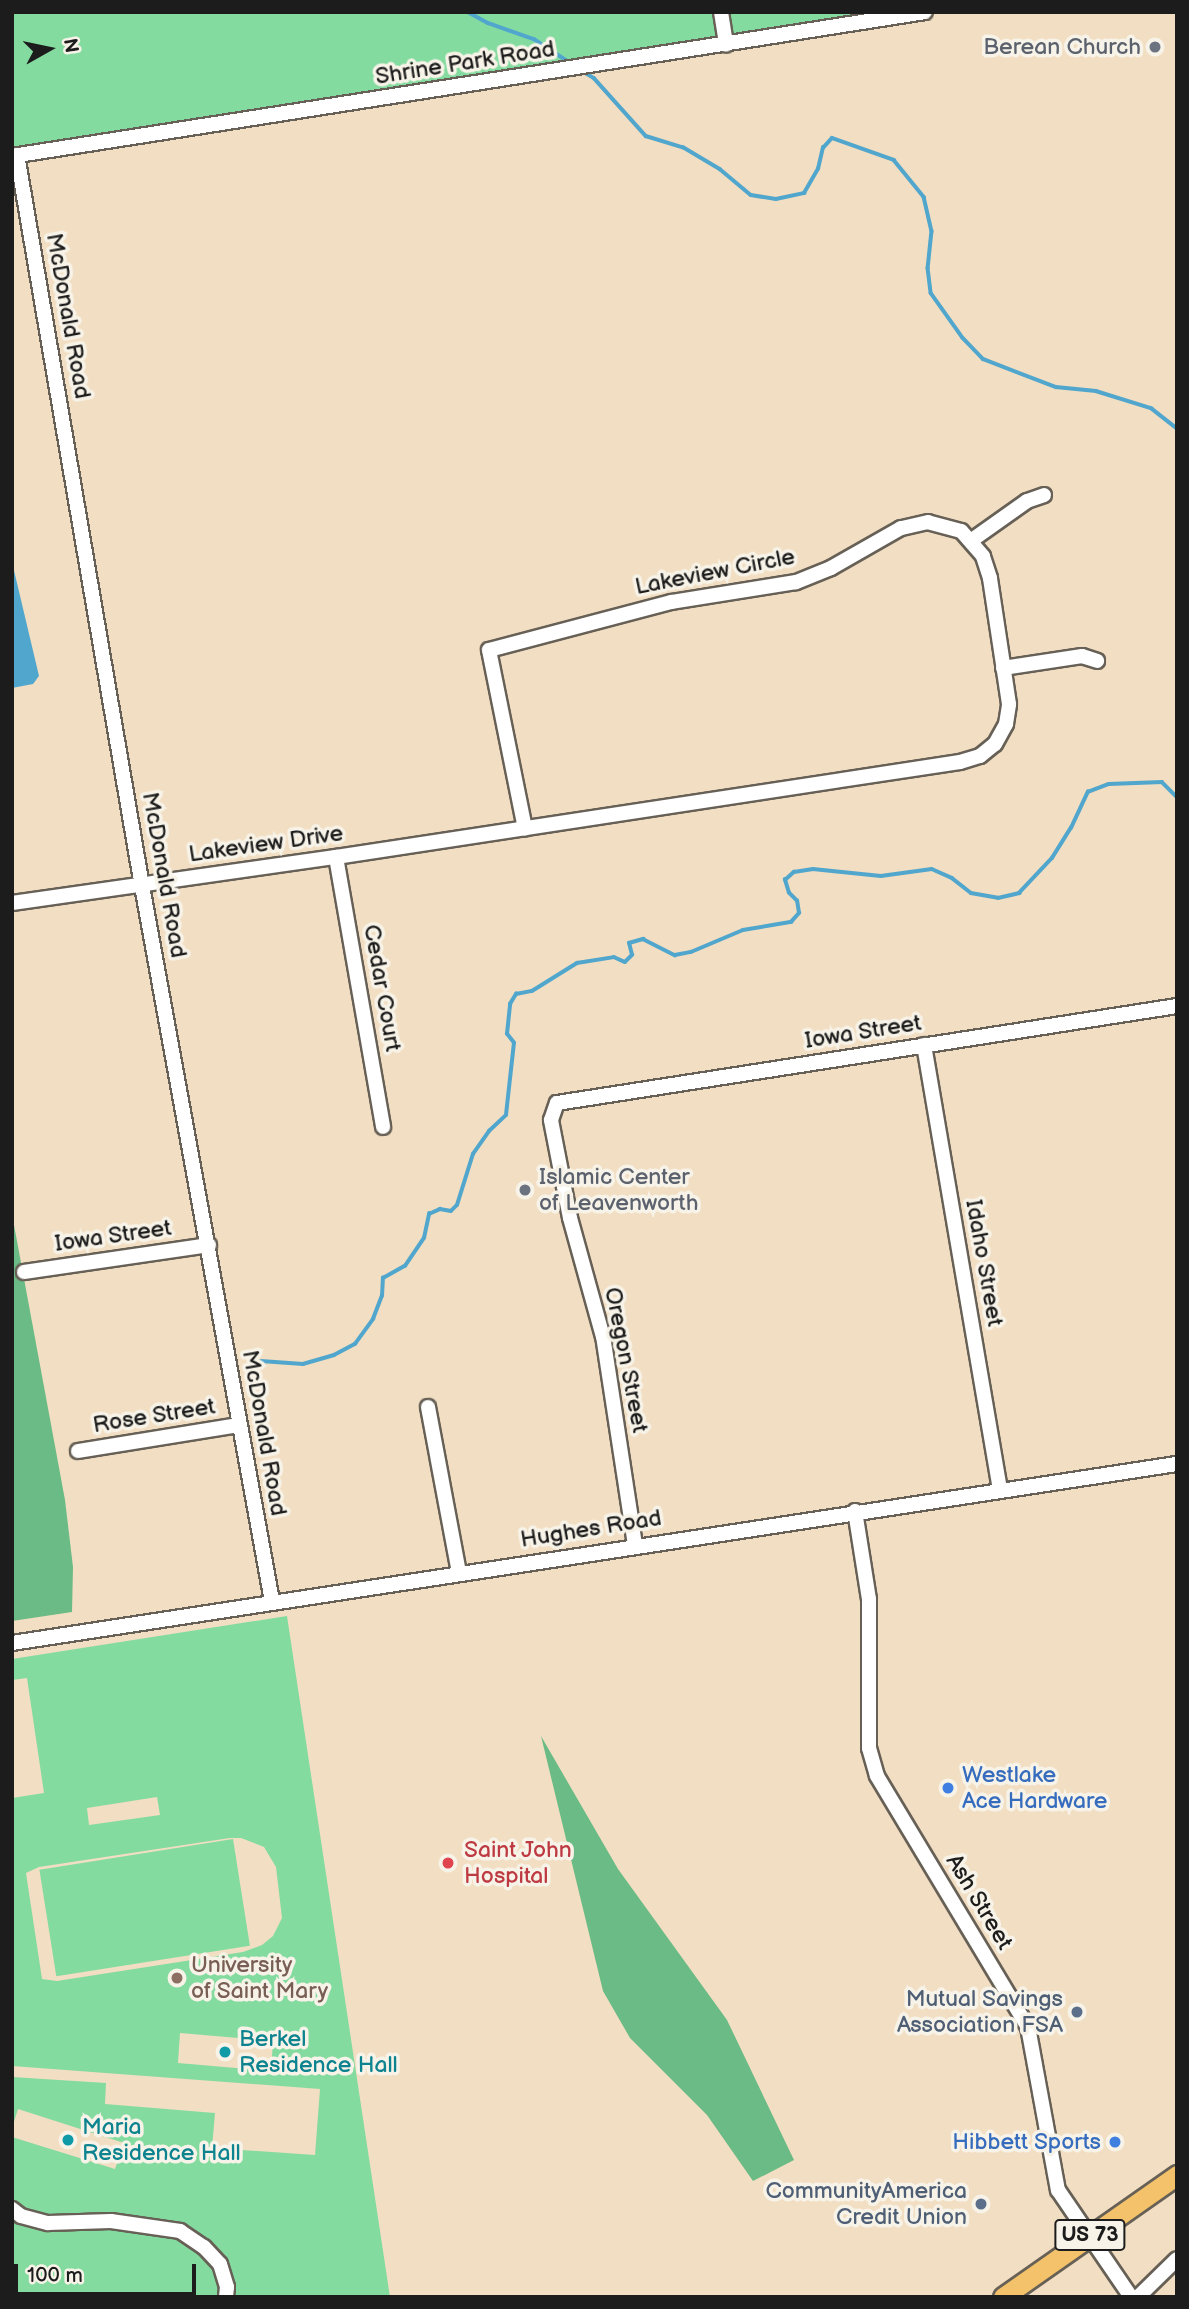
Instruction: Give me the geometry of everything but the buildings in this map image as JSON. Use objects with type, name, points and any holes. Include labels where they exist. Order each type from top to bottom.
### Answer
[{"type":"highway","name":"US 73","points":[[1003,2297],[1177,2175]]},
{"type":"street","points":[[721,12],[726,45]]},
{"type":"street","name":"Shrine Park Road","points":[[14,156],[925,12]]},
{"type":"street","name":"McDonald Road","points":[[14,156],[142,886],[272,1601]]},
{"type":"street","points":[[525,828],[960,762],[980,755],[995,744],[1006,724],[1009,704],[990,578],[983,556],[972,540],[1027,501],[1044,495]]},
{"type":"street","name":"Lakeview Circle","points":[[525,828],[489,649],[671,602],[796,582],[831,568],[901,528],[928,522],[961,531],[972,540]]},
{"type":"street","points":[[1003,668],[1082,656],[1097,661]]},
{"type":"street","name":"Lakeview Drive","points":[[12,903],[525,828]]},
{"type":"street","name":"Cedar Court","points":[[336,857],[383,1127]]},
{"type":"street","name":"Iowa Street","points":[[557,1103],[1177,1006]]},
{"type":"street","name":"Idaho Street","points":[[924,1045],[1000,1489]]},
{"type":"street","name":"Oregon Street","points":[[557,1103],[551,1120],[569,1218],[603,1337],[635,1545]]},
{"type":"street","name":"Iowa Street","points":[[24,1272],[209,1245]]},
{"type":"street","points":[[428,1408],[458,1573]]},
{"type":"street","name":"Rose Street","points":[[78,1451],[239,1425]]},
{"type":"street","name":"Hughes Road","points":[[12,1643],[855,1511],[1177,1464]]},
{"type":"street","name":"Ash Street","points":[[855,1511],[869,1599],[869,1748],[877,1776],[1028,2027],[1058,2190],[1131,2297]]},
{"type":"street","points":[[12,2208],[21,2216],[48,2223],[111,2221],[180,2231],[204,2247],[220,2264],[227,2287],[226,2297]]},
{"type":"street","points":[[1138,2297],[1177,2259]]},
{"type":"green space","points":[[12,12],[930,12],[12,156]]},
{"type":"green space","points":[[12,1214],[65,1500],[73,1567],[72,1612],[12,1621]]},
{"type":"green space","name":"University of Saint Mary","points":[[287,1616],[390,2297],[12,2297],[12,2137],[115,2169],[124,2143],[18,2109],[12,2128],[12,2077],[106,2083],[105,2104],[215,2113],[212,2148],[315,2155],[320,2089],[12,2066],[12,1798],[44,1793],[27,1678],[12,1680],[12,1659]],"holes":[[[157,1797],[160,1815],[89,1825],[87,1808]],[[241,1838],[264,1847],[276,1867],[282,1918],[273,1936],[262,1945],[243,1952],[57,1981],[42,1979],[26,1873],[39,1867]],[[180,2033],[273,2041],[271,2071],[178,2063]]]},
{"type":"green space","points":[[541,1736],[618,1869],[727,2020],[794,2160],[753,2181],[707,2115],[630,2038],[603,1991]]},
{"type":"green space","points":[[233,1839],[250,1946],[56,1976],[39,1870]]},
{"type":"water","points":[[12,562],[39,676],[33,684],[12,688]]},
{"type":"waterway","points":[[468,12],[488,23],[534,39],[572,64]]},
{"type":"waterway","points":[[584,72],[594,78],[646,136],[683,147],[720,169],[751,195],[776,199],[804,193],[818,169],[823,148],[832,138],[894,160],[924,197],[932,231],[928,268],[931,293],[963,338],[983,359],[1056,387],[1096,391],[1151,408],[1177,428]]},
{"type":"waterway","points":[[261,1361],[303,1364],[334,1355],[355,1344],[373,1319],[382,1296],[383,1278],[405,1266],[424,1238],[429,1214],[440,1209],[451,1211],[457,1205],[473,1154],[489,1131],[506,1115],[514,1043],[507,1034],[510,1004],[516,994],[532,991],[577,963],[614,957],[625,962],[632,955],[629,943],[643,939],[675,955],[691,952],[743,930],[791,922],[799,913],[797,901],[789,893],[785,880],[794,872],[813,869],[881,876],[932,869],[952,878],[971,893],[998,898],[1019,893],[1052,858],[1071,828],[1088,792],[1109,784],[1162,782],[1177,797]]},
{"type":"place","name":"Berean Church","points":[[1155,47]]},
{"type":"place","name":"Islamic Center of Leavenworth","points":[[525,1190]]},
{"type":"place","name":"Westlake Ace Hardware","points":[[948,1788]]},
{"type":"place","name":"Saint John Hospital","points":[[448,1863]]},
{"type":"place","name":"University of Saint Mary","points":[[177,1978]]},
{"type":"place","name":"Mutual Savings Association FSA","points":[[1077,2012]]},
{"type":"place","name":"Berkel Residence Hall","points":[[225,2052]]},
{"type":"place","name":"Maria Residence Hall","points":[[68,2140]]},
{"type":"place","name":"Hibbett Sports","points":[[1115,2142]]},
{"type":"place","name":"CommunityAmerica Credit Union","points":[[981,2204]]}]
